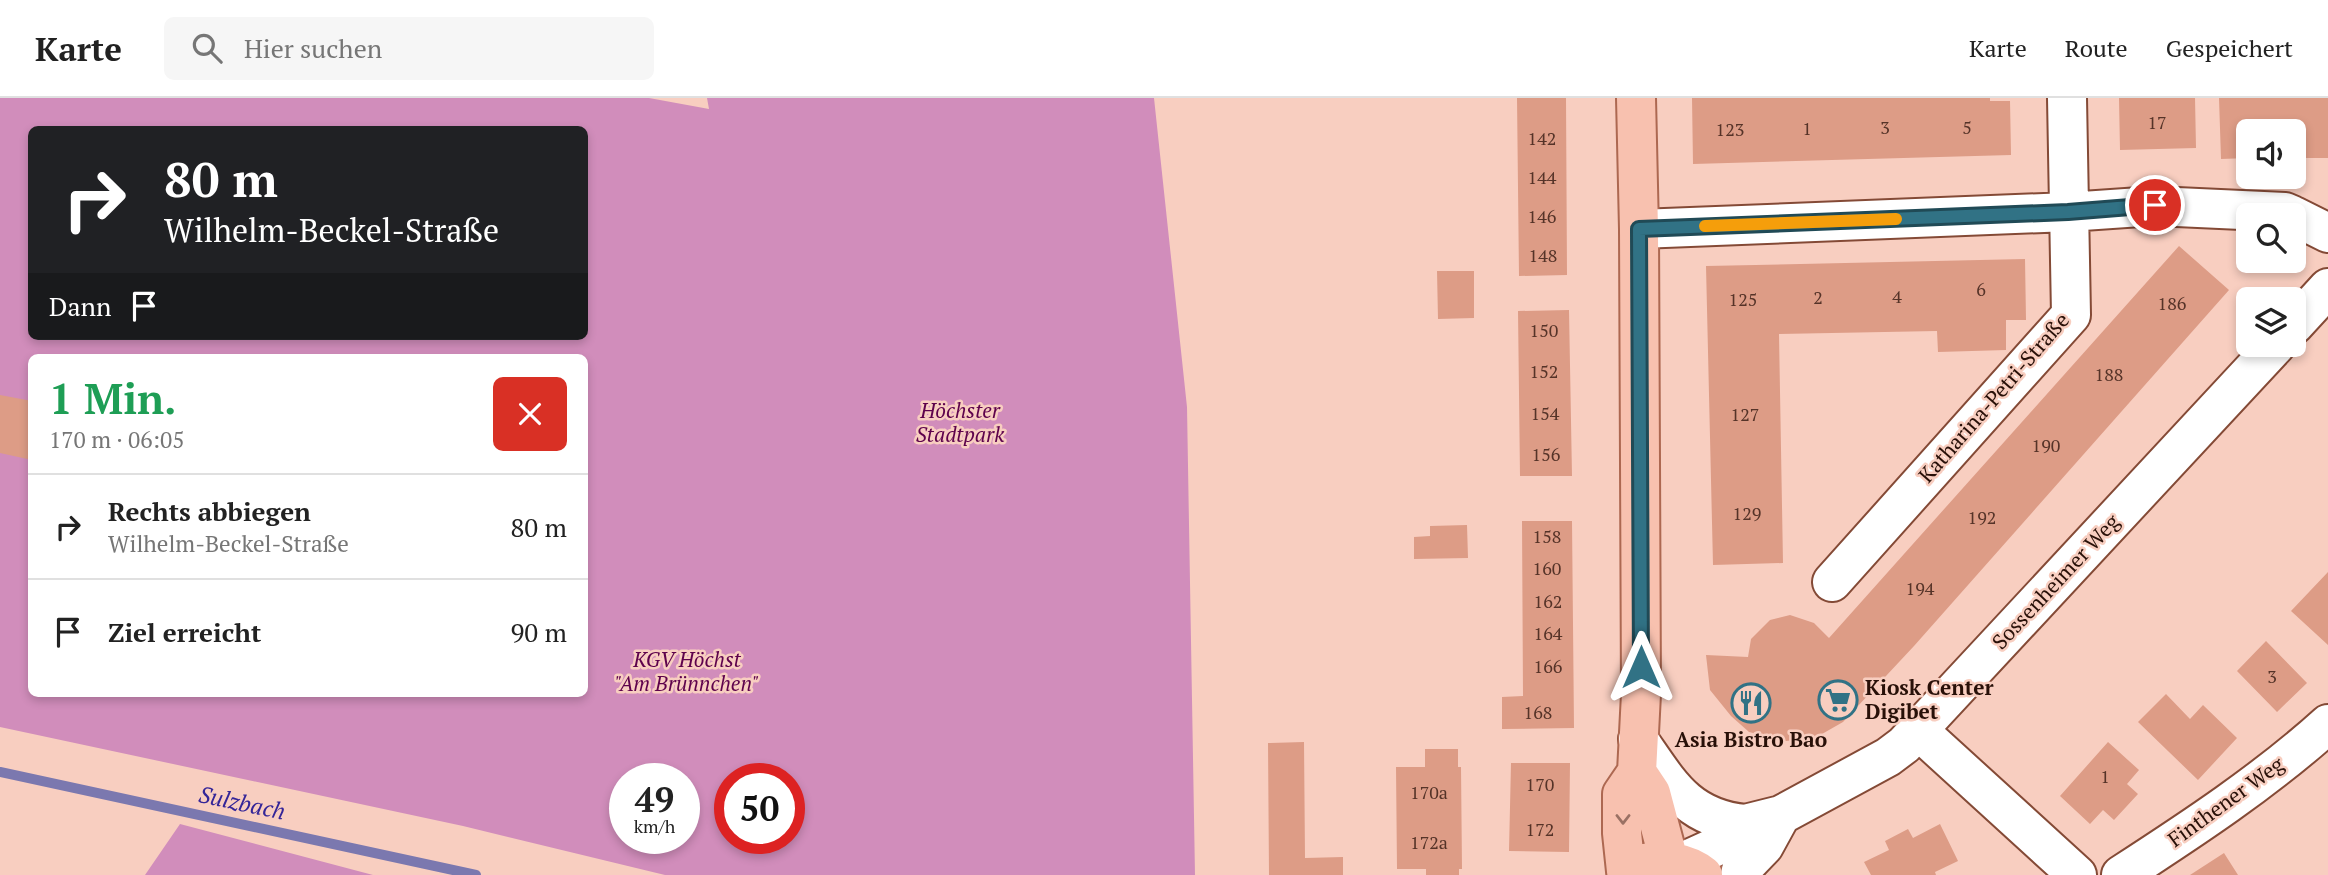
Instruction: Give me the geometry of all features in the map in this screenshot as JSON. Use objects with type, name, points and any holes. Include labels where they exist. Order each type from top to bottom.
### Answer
[{"type":"main road","points":[[1636,98],[1641,694],[1637,755],[1622,794],[1624,873],[1647,863],[1684,867]]},
{"type":"main road","points":[[1637,755],[1684,867]]},
{"type":"street","name":"Katharina-Petri-Straße","points":[[1832,582],[2071,315],[2067,98]]},
{"type":"street","points":[[1639,229],[2068,212],[2155,205],[2236,209]]},
{"type":"street","points":[[2306,222],[2328,233]]},
{"type":"street","points":[[2306,312],[2328,288]]},
{"type":"street","name":"Sossenheimer Weg","points":[[1684,867],[1745,824],[1781,815],[1888,757],[1918,730],[2265,357]]},
{"type":"street","name":"Finthener Weg","points":[[2121,875],[2193,828],[2303,747],[2328,724]]},
{"type":"street","points":[[1918,730],[2077,875]]},
{"type":"street","points":[[1637,755],[1680,796],[1709,816],[1745,824]]},
{"type":"street","points":[[1740,875],[1741,870],[1764,846],[1781,815]]},
{"type":"green space","name":"Höchster Stadtpark","points":[[0,98],[649,98],[709,109],[707,98],[1154,98],[1187,407],[1195,875],[665,875],[463,826],[0,727]]},
{"type":"green space","points":[[180,824],[373,875],[145,875]]},
{"type":"building","points":[[1517,98],[1566,98],[1567,275],[1519,276]]},
{"type":"building","points":[[1692,98],[1990,98],[1990,101],[2010,101],[2011,155],[1693,164]]},
{"type":"building","points":[[2119,98],[2195,98],[2196,148],[2120,150]]},
{"type":"building","points":[[2219,98],[2328,98],[2328,158],[2306,158],[2306,119],[2236,119],[2236,158],[2221,159]]},
{"type":"building","points":[[2179,246],[2229,290],[1914,646],[1843,722],[1815,738],[1786,741],[1749,732],[1731,716],[1710,690],[1706,655],[1748,657],[1751,639],[1770,620],[1790,615],[1814,623],[1829,638]]},
{"type":"building","points":[[2025,259],[2026,320],[2006,320],[2006,350],[1938,352],[1937,331],[1779,334],[1783,563],[1713,565],[1706,266]]},
{"type":"building","points":[[1437,271],[1474,271],[1474,318],[1438,319]]},
{"type":"building","points":[[1569,310],[1572,476],[1520,476],[1518,311]]},
{"type":"building","points":[[0,395],[28,400],[28,459],[0,453]]},
{"type":"building","points":[[1522,521],[1572,521],[1574,728],[1502,729],[1502,697],[1523,696]]},
{"type":"building","points":[[1467,525],[1468,558],[1414,559],[1414,537],[1430,536],[1430,526]]},
{"type":"building","points":[[2328,572],[2328,645],[2291,611]]},
{"type":"building","points":[[2266,641],[2307,683],[2277,712],[2237,671]]},
{"type":"building","points":[[2166,694],[2190,719],[2203,705],[2237,738],[2198,780],[2138,722]]},
{"type":"building","points":[[1304,742],[1305,858],[1343,857],[1343,875],[1269,875],[1268,743]]},
{"type":"building","points":[[2108,742],[2139,770],[2127,784],[2138,794],[2114,820],[2103,810],[2090,824],[2060,796]]},
{"type":"building","points":[[1425,749],[1458,749],[1458,767],[1461,767],[1462,869],[1459,869],[1459,875],[1426,875],[1426,869],[1397,869],[1396,767],[1425,767]]},
{"type":"building","points":[[1511,763],[1570,763],[1569,852],[1509,851]]},
{"type":"building","points":[[1940,824],[1958,861],[1935,872],[1936,875],[1871,875],[1864,862],[1889,850],[1885,841],[1908,829],[1913,838]]},
{"type":"building","points":[[2224,853],[2238,875],[2190,875]]},
{"type":"waterway","name":"Sulzbach","points":[[0,772],[476,875]]},
{"type":"slow traffic","points":[[1705,226],[1896,219]]},
{"type":"place","name":"Kiosk Center Digibet","points":[[1838,700]]},
{"type":"place","name":"Asia Bistro Bao","points":[[1751,703]]},
{"type":"route","points":[[1641,667],[1639,229],[2068,212],[2155,205]]},
{"type":"park label","name":"KGV Höchst \"Am Brünnchen\"","points":[[687,672]]}]
